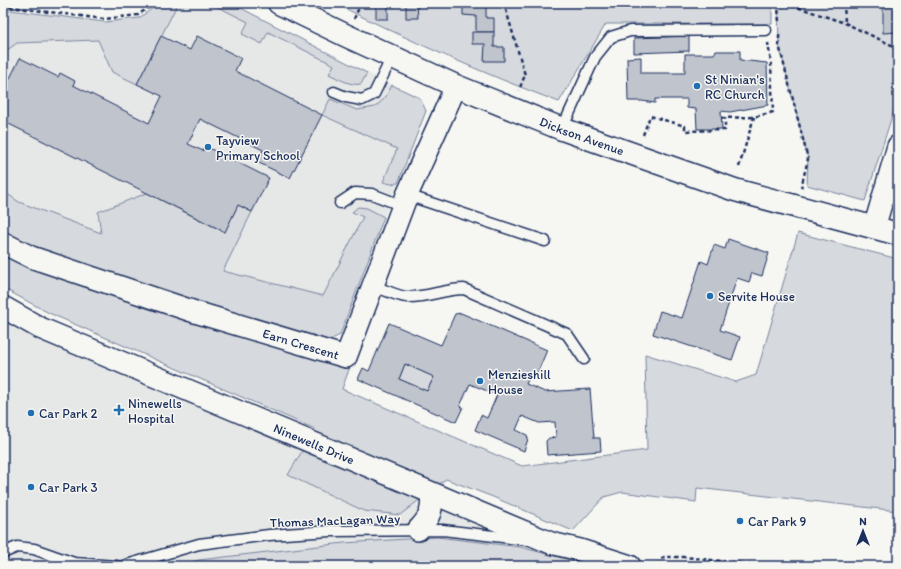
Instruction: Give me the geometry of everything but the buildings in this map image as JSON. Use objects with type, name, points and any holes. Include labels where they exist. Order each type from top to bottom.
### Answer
[{"type":"street","name":"Dickson Avenue","points":[[279,3],[456,86],[562,129],[734,190],[898,234]]},
{"type":"street","name":"Earn Crescent","points":[[3,243],[31,257],[187,310],[346,357],[405,201],[456,86]]},
{"type":"street","points":[[874,228],[898,146]]},
{"type":"street","name":"Ninewells Drive","points":[[3,307],[40,328],[551,543],[580,550],[630,566]]},
{"type":"street","points":[[418,530],[428,519],[432,504],[431,493]]},
{"type":"lane","points":[[562,129],[595,57],[611,37],[630,31],[766,30]]},
{"type":"lane","points":[[334,92],[346,97],[362,100],[374,94],[392,57]]},
{"type":"lane","points":[[340,203],[355,193],[372,194],[405,201],[545,241]]},
{"type":"lane","points":[[374,286],[405,298],[423,296],[453,289],[464,289],[567,334],[584,359]]},
{"type":"lane","name":"Thomas MacLagan Way","points":[[123,566],[199,544],[269,535],[330,531],[443,530],[551,543]]},
{"type":"lane","points":[[3,552],[17,547],[34,549],[74,563],[117,566]]},
{"type":"path","points":[[3,9],[10,7],[104,19],[138,15],[155,3]]},
{"type":"path","points":[[356,14],[361,3]]},
{"type":"path","points":[[504,3],[525,75],[520,90]]},
{"type":"path","points":[[778,3],[778,24]]},
{"type":"path","points":[[785,3],[845,23],[898,48]]},
{"type":"path","points":[[844,3],[845,23]]},
{"type":"path","points":[[643,135],[650,116],[685,126],[686,131],[726,130],[723,118],[754,117],[773,112],[771,63],[766,30]]},
{"type":"path","points":[[779,31],[779,46],[808,159],[801,188]]},
{"type":"path","points":[[739,167],[754,117]]},
{"type":"path","points":[[662,566],[661,560],[664,557],[669,556],[766,566]]},
{"type":"path","points":[[796,566],[808,562]]},
{"type":"shaded area","name":"Tayview Primary School","points":[[160,3],[230,3],[305,43],[420,98],[426,111],[384,217],[340,335],[3,233],[3,12],[10,10],[105,22],[139,18]]},
{"type":"shaded area","points":[[160,3],[178,3],[137,84],[112,72],[98,40],[17,43],[3,53],[3,12],[10,10],[105,22],[139,18]]},
{"type":"shaded area","points":[[210,3],[231,3],[367,73],[361,84],[353,84],[341,80],[329,74],[334,65],[268,32],[262,44],[242,34],[248,22]]},
{"type":"shaded area","points":[[334,3],[772,3],[772,24],[606,24],[559,102],[445,56]]},
{"type":"shaded area","points":[[778,3],[898,3],[898,97],[865,201],[807,185],[808,159],[779,45]]},
{"type":"shaded area","points":[[392,85],[420,98],[426,111],[398,183],[391,184],[383,182],[397,149],[322,115],[330,99],[357,110],[375,107],[385,98]]},
{"type":"shaded area","points":[[3,191],[19,202],[101,233],[98,212],[147,193],[224,232],[238,205],[252,212],[223,271],[323,296],[363,217],[352,212],[358,207],[367,208],[384,217],[340,335],[326,342],[194,304],[34,249],[3,233]]},
{"type":"shaded area","points":[[798,233],[898,259],[898,511],[697,488],[696,502],[622,492],[604,497],[573,531],[446,479],[400,515],[364,511],[288,475],[315,429],[49,313],[3,288],[3,247],[351,364],[342,389],[522,466],[647,450],[645,354],[736,382],[756,375]]},
{"type":"shaded area","name":"Ninewells Hospital","points":[[3,307],[630,566],[3,566]]},
{"type":"shaded area","points":[[405,364],[434,377],[427,391],[399,379]]},
{"type":"shaded area","points":[[437,537],[520,547],[593,566],[178,566],[199,560],[344,543]]},
{"type":"place","name":"St Ninian's RC Church","points":[[697,86]]},
{"type":"place","name":"Tayview Primary School","points":[[208,147]]},
{"type":"place","name":"Servite House","points":[[710,296]]},
{"type":"place","name":"Menzieshill House","points":[[480,381]]},
{"type":"place","name":"Ninewells Hospital","points":[[119,410]]},
{"type":"place","name":"Car Park 2","points":[[31,413]]},
{"type":"place","name":"Car Park 3","points":[[31,487]]},
{"type":"place","name":"Car Park 9","points":[[740,521]]}]
